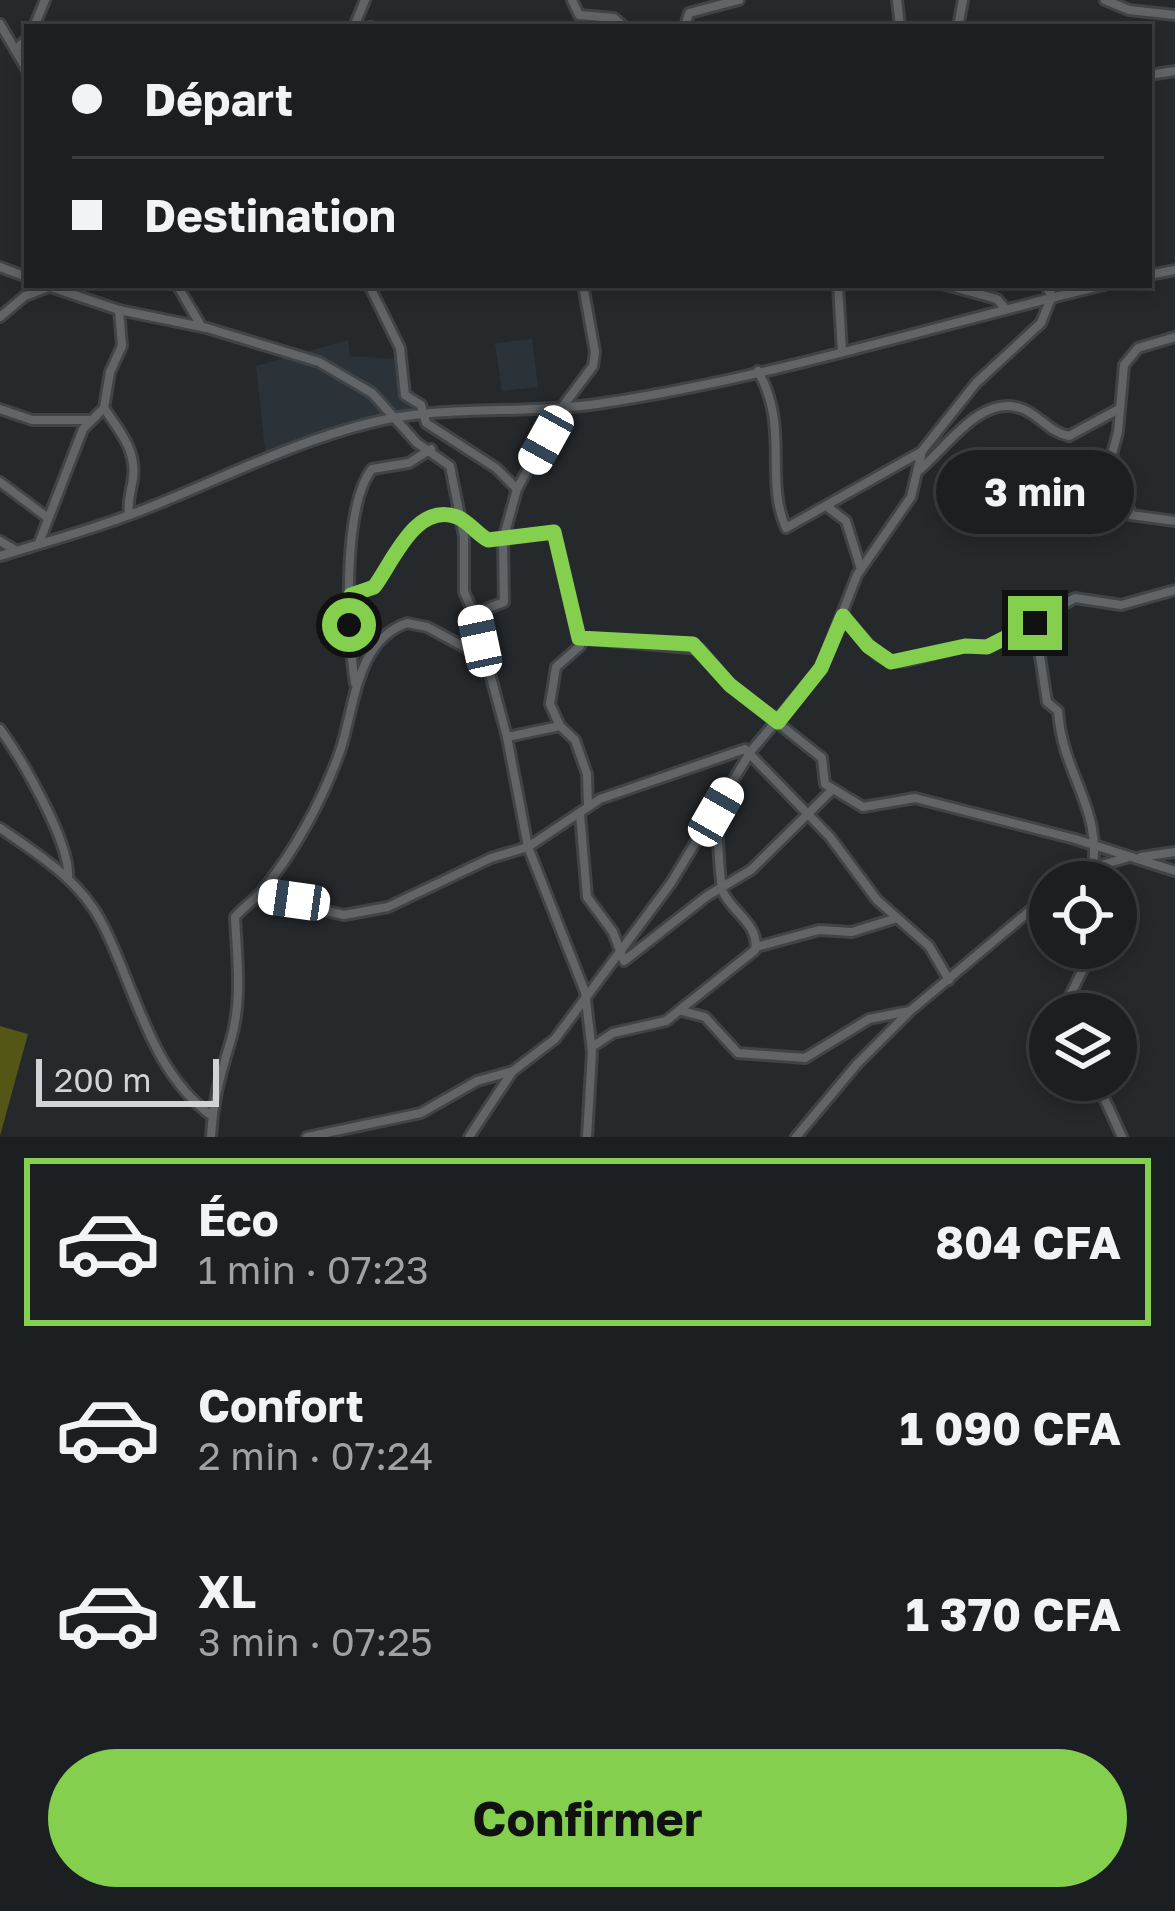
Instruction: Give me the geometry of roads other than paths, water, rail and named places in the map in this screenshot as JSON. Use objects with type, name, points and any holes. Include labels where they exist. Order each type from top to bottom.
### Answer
[{"type":"street","points":[[572,0],[579,15],[614,18],[621,24]]},
{"type":"street","points":[[686,24],[689,13],[739,0]]},
{"type":"street","points":[[1105,0],[1129,10],[1175,15]]},
{"type":"street","points":[[0,24],[24,65]]},
{"type":"street","points":[[15,50],[24,42]]},
{"type":"street","points":[[0,317],[43,288]]},
{"type":"street","points":[[54,288],[119,310],[207,328],[319,362],[372,393],[417,443],[445,459],[453,473],[464,536],[462,581],[507,737],[528,847],[585,992],[592,1046],[587,1137]]},
{"type":"street","points":[[179,288],[194,309],[196,322],[207,328]]},
{"type":"street","points":[[371,288],[400,348],[404,392],[421,405],[426,423],[458,448],[496,468],[517,489]]},
{"type":"street","points":[[474,614],[504,602],[503,540],[517,489],[563,406],[593,366],[596,352],[585,288]]},
{"type":"street","points":[[838,288],[842,352]]},
{"type":"street","points":[[957,288],[998,299],[1005,308]]},
{"type":"street","points":[[1047,288],[1052,296]]},
{"type":"street","points":[[0,556],[129,515],[285,450],[398,418],[630,398],[842,352],[1087,288]]},
{"type":"street","points":[[758,371],[775,414],[784,525],[827,508],[922,451],[976,383],[1041,323],[1052,296]]},
{"type":"street","points":[[38,544],[90,420],[104,408],[110,372],[122,346],[119,310]]},
{"type":"street","points":[[1175,337],[1151,342],[1130,355],[1112,454],[1126,508],[1139,519],[1175,521]]},
{"type":"street","points":[[104,408],[130,448],[134,478],[127,494],[129,515]]},
{"type":"street","points":[[917,471],[983,413],[995,409],[1025,409],[1051,430],[1069,436],[1119,409]]},
{"type":"street","points":[[0,410],[37,420],[90,420]]},
{"type":"street","points":[[445,459],[458,448]]},
{"type":"street","points":[[355,684],[349,625],[349,529],[367,474],[381,465],[409,463],[431,449]]},
{"type":"street","points":[[469,1137],[513,1071],[555,1040],[585,992],[620,954],[716,812],[751,751],[821,668],[861,569],[904,509],[922,451]]},
{"type":"street","points":[[0,482],[48,518]]},
{"type":"street","points":[[827,508],[846,521],[861,569]]},
{"type":"street","points":[[351,595],[374,587],[405,538],[429,519],[458,517],[488,540],[554,532],[558,537],[560,567],[579,638],[577,651],[558,664],[551,682],[551,708],[575,740],[586,775],[587,897],[613,932],[624,962],[721,887],[751,870],[832,790]]},
{"type":"street","points":[[0,542],[16,551]]},
{"type":"street","points":[[843,616],[868,646],[891,662],[965,646],[987,647],[1075,598],[1121,605],[1175,590]]},
{"type":"street","points":[[1035,623],[1047,702],[1059,714],[1060,736],[1098,845],[1095,861]]},
{"type":"street","points":[[211,1137],[215,1082],[231,1041],[239,980],[235,917],[259,895],[293,848],[339,754],[355,684],[370,656],[400,624],[427,627],[485,658]]},
{"type":"street","points":[[579,638],[693,644],[730,685],[822,758],[825,784],[863,807],[915,798],[1098,845],[1175,871]]},
{"type":"street","points":[[507,737],[560,726]]},
{"type":"street","points":[[0,729],[57,834],[67,857],[68,878]]},
{"type":"street","points":[[259,895],[344,915],[388,907],[491,858],[528,847],[584,810],[700,768],[730,751],[751,751],[830,837],[864,886],[929,946],[949,980]]},
{"type":"street","points":[[716,812],[722,847],[721,887],[754,932],[757,947]]},
{"type":"street","points":[[0,829],[68,878],[102,924],[166,1067],[192,1102],[212,1116]]},
{"type":"street","points":[[1120,861],[1175,852]]},
{"type":"street","points":[[796,1137],[857,1064],[910,1011],[1029,912]]},
{"type":"street","points":[[592,1046],[613,1033],[660,1023],[682,1011],[757,947],[819,930],[852,932],[897,918]]},
{"type":"street","points":[[682,1011],[705,1017],[738,1052],[797,1060],[811,1057],[869,1019],[910,1011]]},
{"type":"street","points":[[307,1137],[421,1113],[477,1081],[513,1071]]},
{"type":"street","points":[[1106,1101],[1122,1137]]}]
